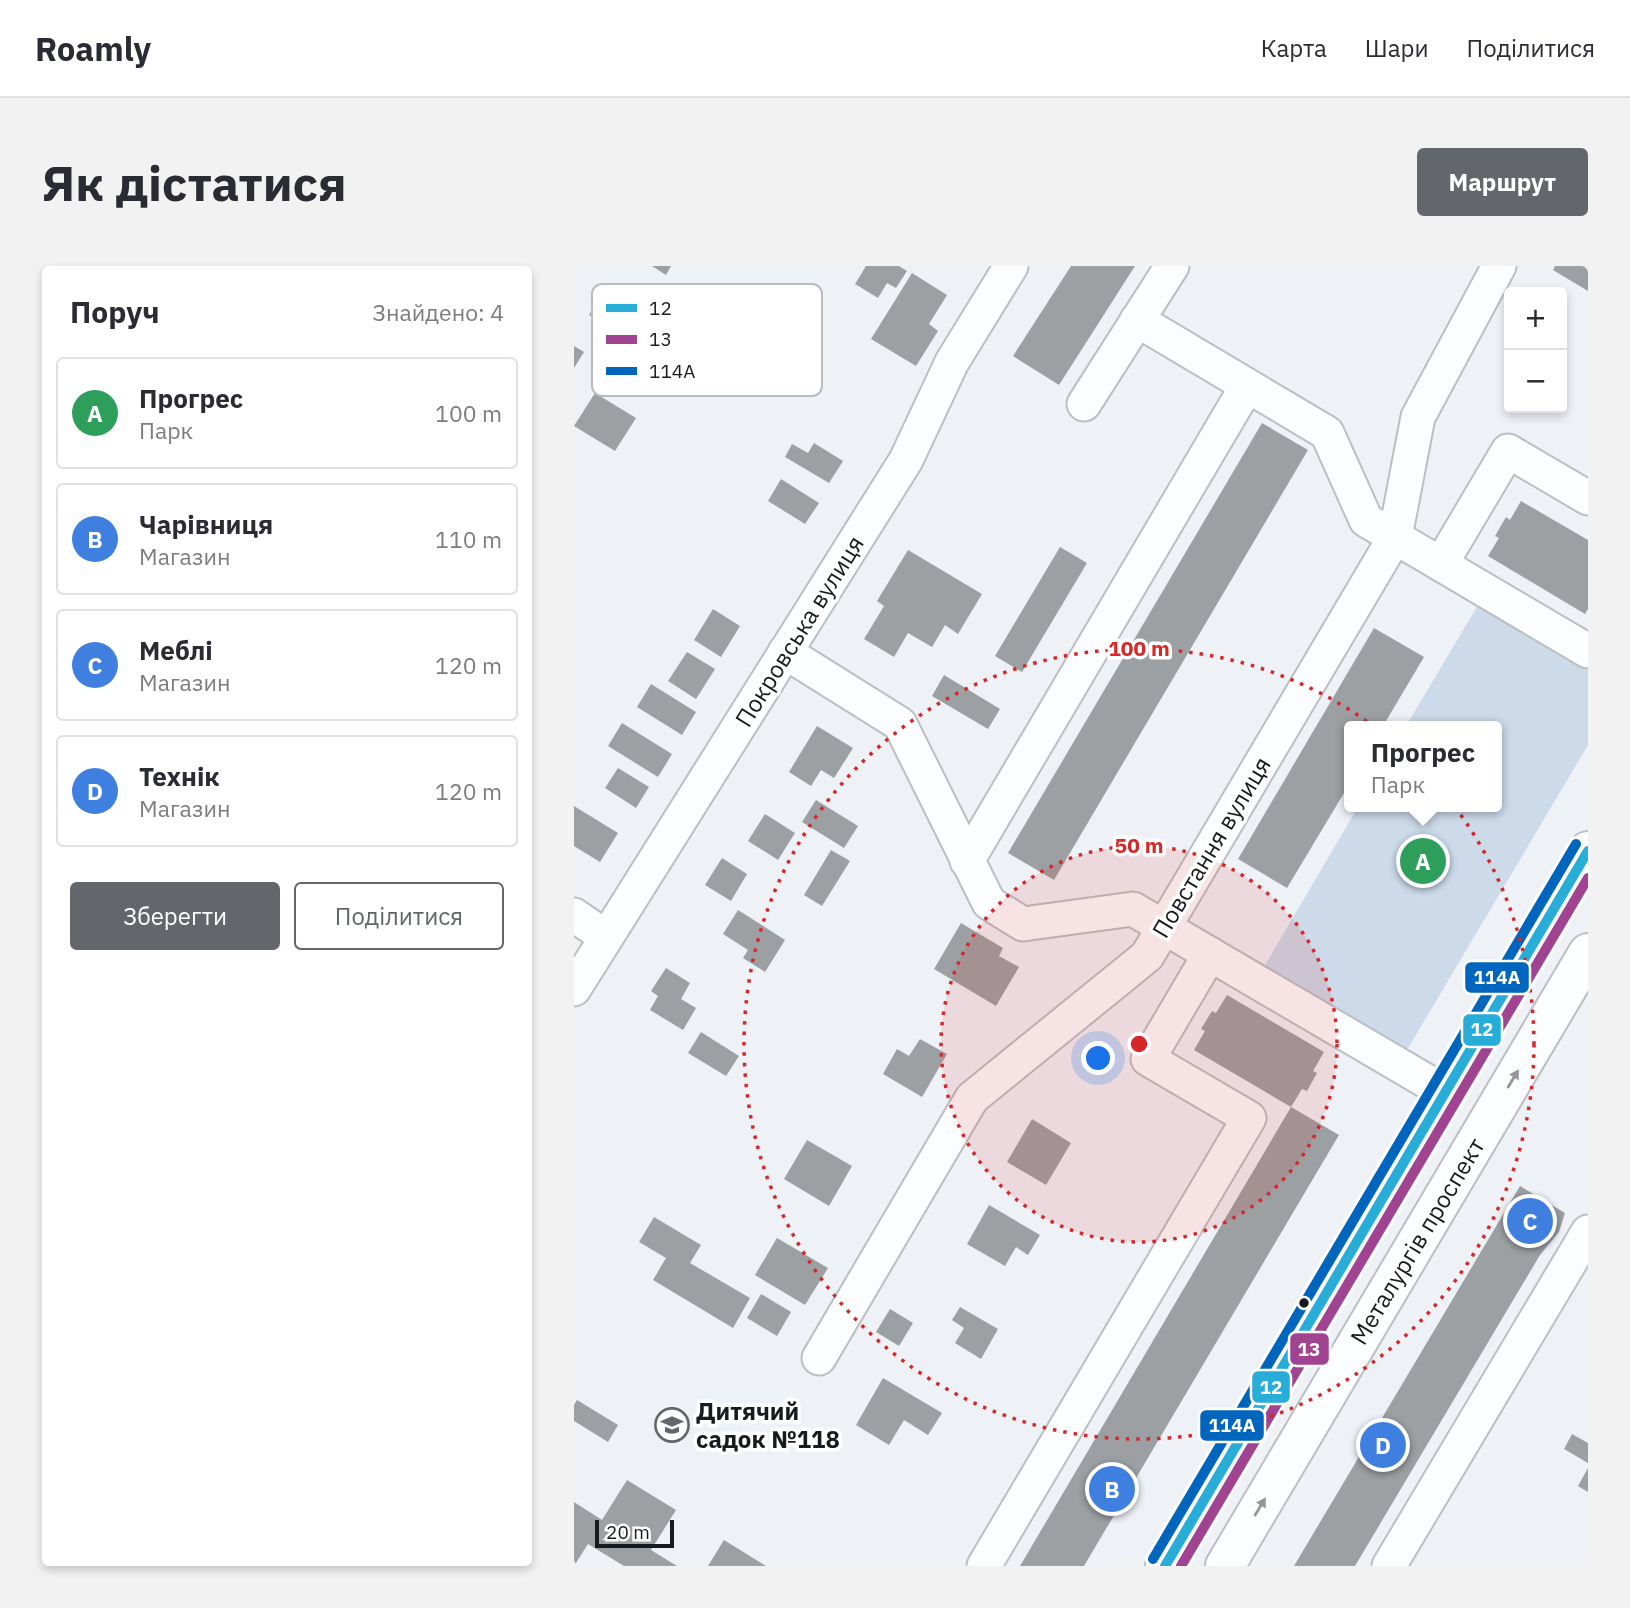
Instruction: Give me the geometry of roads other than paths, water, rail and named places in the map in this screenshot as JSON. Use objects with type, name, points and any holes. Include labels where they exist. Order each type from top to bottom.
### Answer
[{"type":"main road","name":"Металургів проспект","points":[[1165,1566],[1588,851]]},
{"type":"main road","name":"Металургів проспект","points":[[1226,1566],[1588,953]]},
{"type":"main road","points":[[1446,1092],[1490,1118]]},
{"type":"street","name":"Покровська вулиця","points":[[574,989],[906,460],[952,362],[1011,266]]},
{"type":"street","points":[[1084,404],[1172,266]]},
{"type":"street","name":"Повстання вулиця","points":[[819,1358],[972,1098],[1147,957],[1395,537],[1418,417],[1499,266]]},
{"type":"street","points":[[1137,320],[1327,433],[1366,520],[1588,651]]},
{"type":"street","points":[[967,861],[1247,386]]},
{"type":"street","points":[[1441,564],[1508,451],[1588,498]]},
{"type":"street","points":[[785,652],[901,724],[989,903],[1023,924],[1133,909],[1446,1092]]},
{"type":"street","points":[[574,915],[606,937]]},
{"type":"street","points":[[984,1566],[1249,1118],[1148,1059],[1210,954]]},
{"type":"street","points":[[1389,1566],[1588,1231]]},
{"type":"place","name":"Прогрес","points":[[1423,861]]},
{"type":"place","name":"Меблі","points":[[1530,1221]]},
{"type":"place","name":"Дитячий садок №118","points":[[672,1425]]},
{"type":"place","name":"Технік","points":[[1383,1445]]},
{"type":"place","name":"Чарівниця","points":[[1112,1489]]}]
